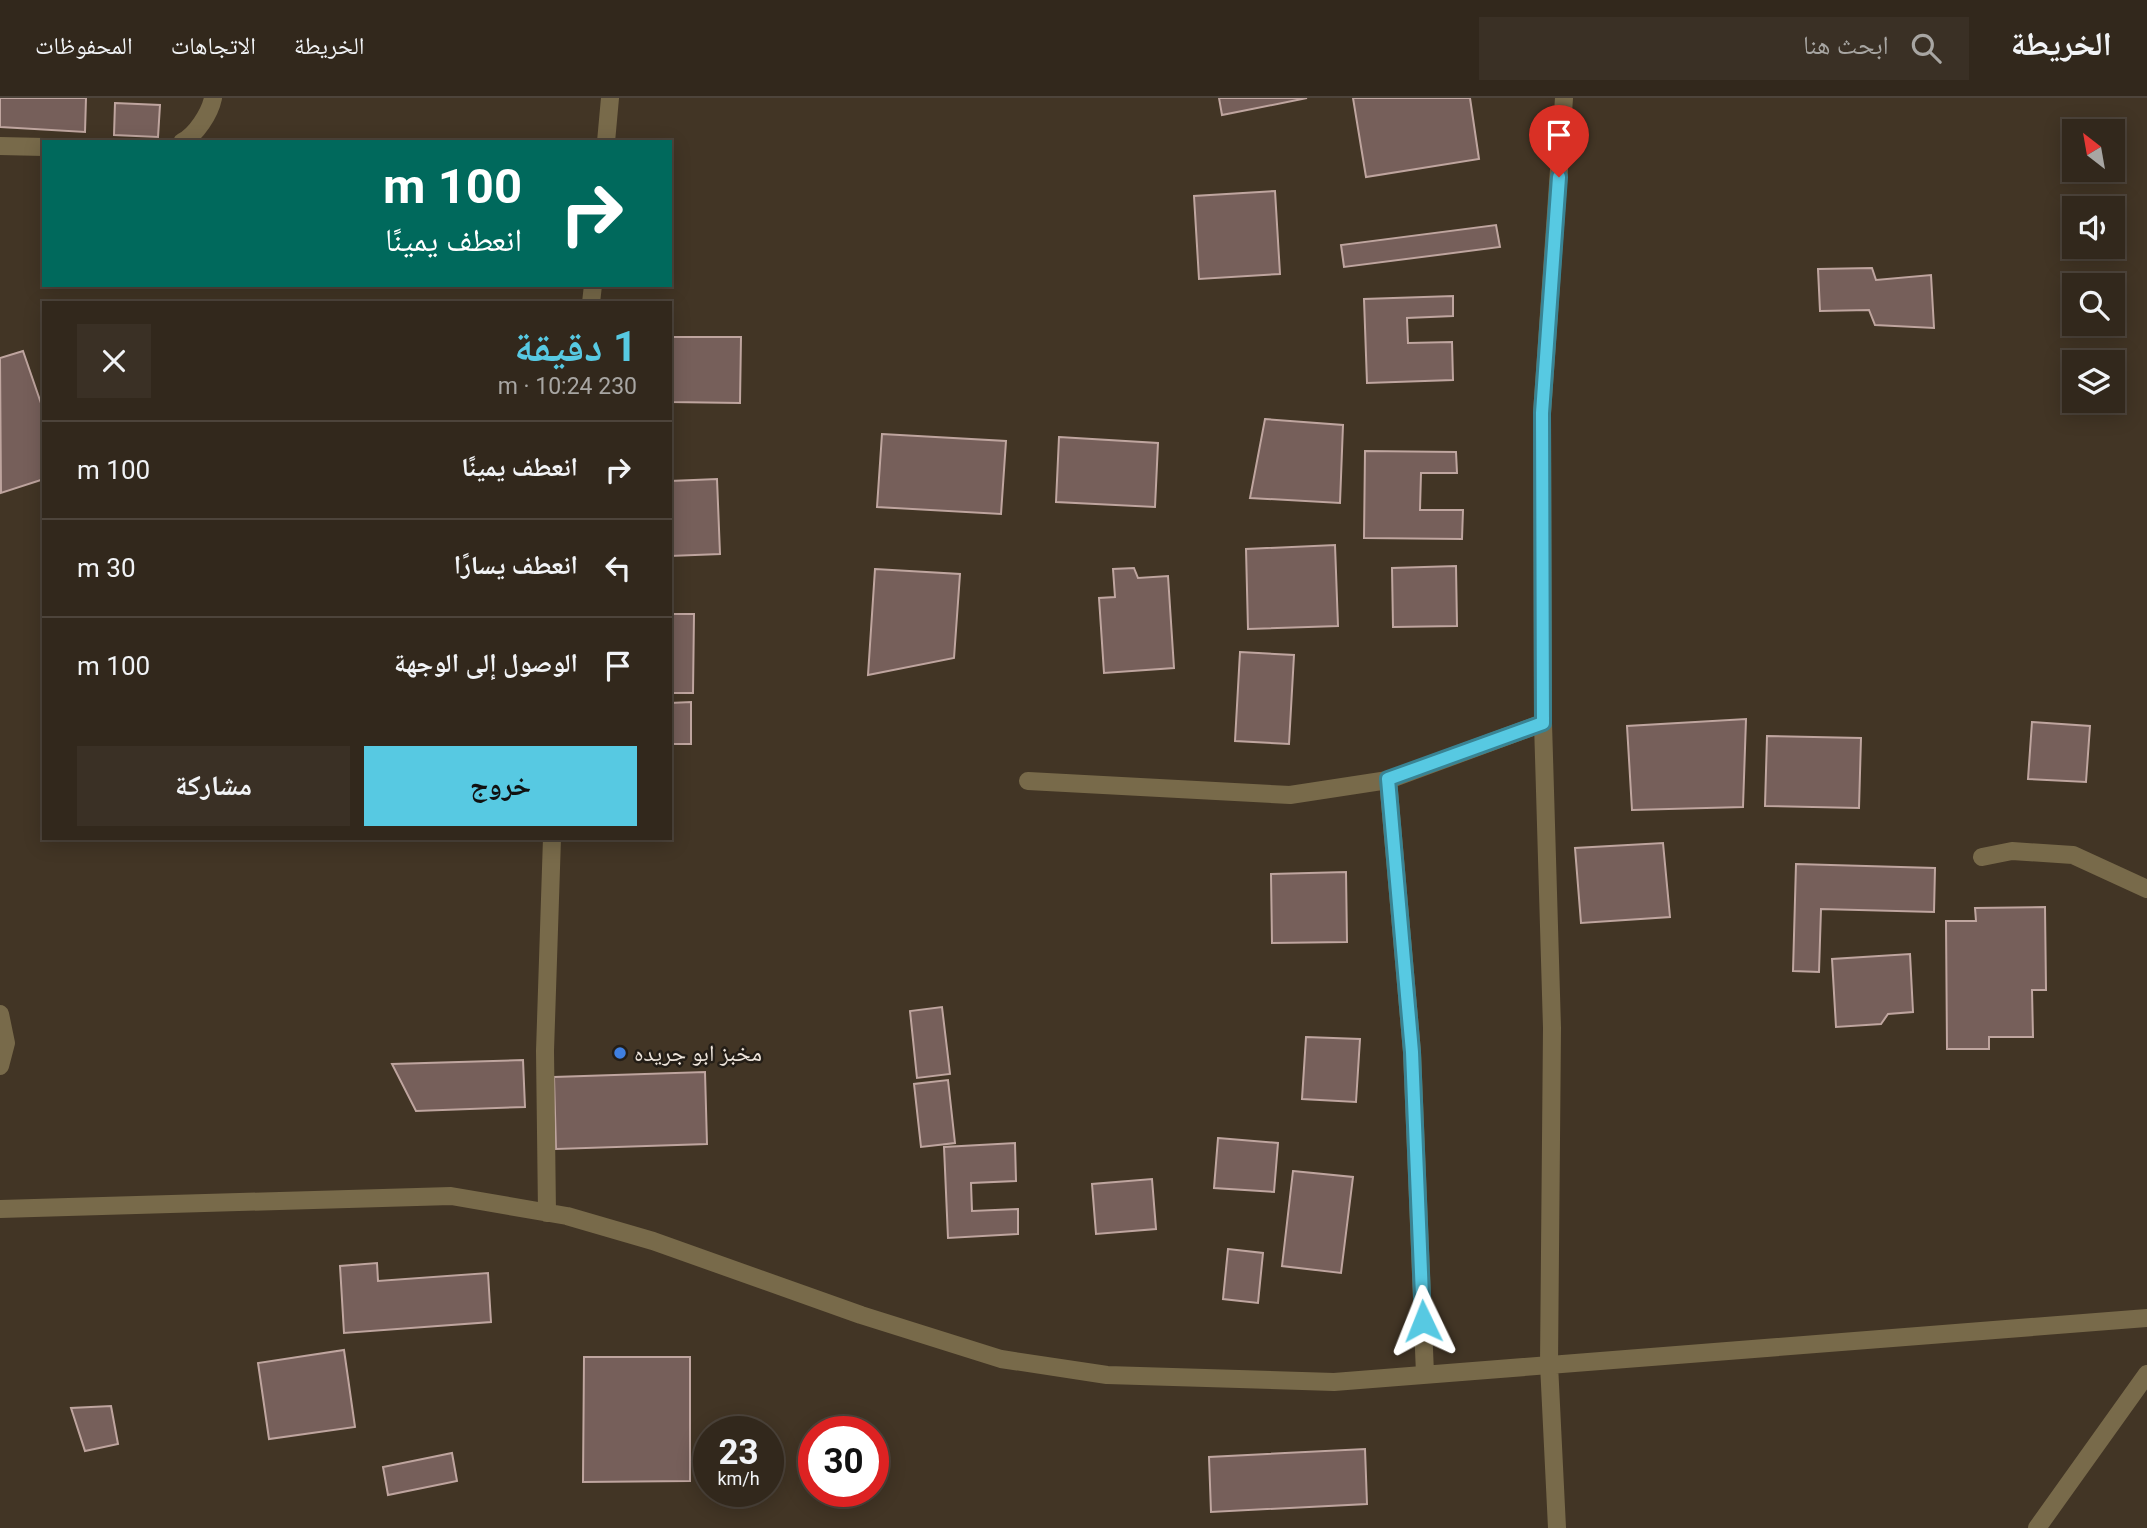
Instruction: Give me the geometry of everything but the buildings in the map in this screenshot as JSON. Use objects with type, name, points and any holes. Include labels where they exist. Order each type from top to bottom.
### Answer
[{"type":"street","points":[[186,140],[212,106],[213,98]]},
{"type":"street","points":[[606,140],[610,98]]},
{"type":"street","points":[[1557,1528],[1549,1364],[1552,1028],[1543,723],[1542,413],[1564,98]]},
{"type":"street","points":[[0,146],[42,148]]},
{"type":"street","points":[[1028,781],[1290,795],[1388,779],[1543,723]]},
{"type":"street","points":[[1388,779],[1412,1052],[1425,1374]]},
{"type":"street","points":[[547,1213],[545,1051],[552,840]]},
{"type":"street","points":[[1982,857],[2012,850],[2073,855],[2147,889]]},
{"type":"street","points":[[0,1014],[6,1044],[0,1066]]},
{"type":"street","points":[[0,1209],[451,1196],[567,1216],[653,1241],[861,1315],[1001,1359],[1107,1375],[1334,1382],[2147,1318]]},
{"type":"street","points":[[2037,1528],[2147,1374]]},
{"type":"place","name":"مخبز ابو جريده","points":[[620,1053]]},
{"type":"route","points":[[1423,1321],[1412,1052],[1388,779],[1543,723],[1542,413],[1559,177]]}]
